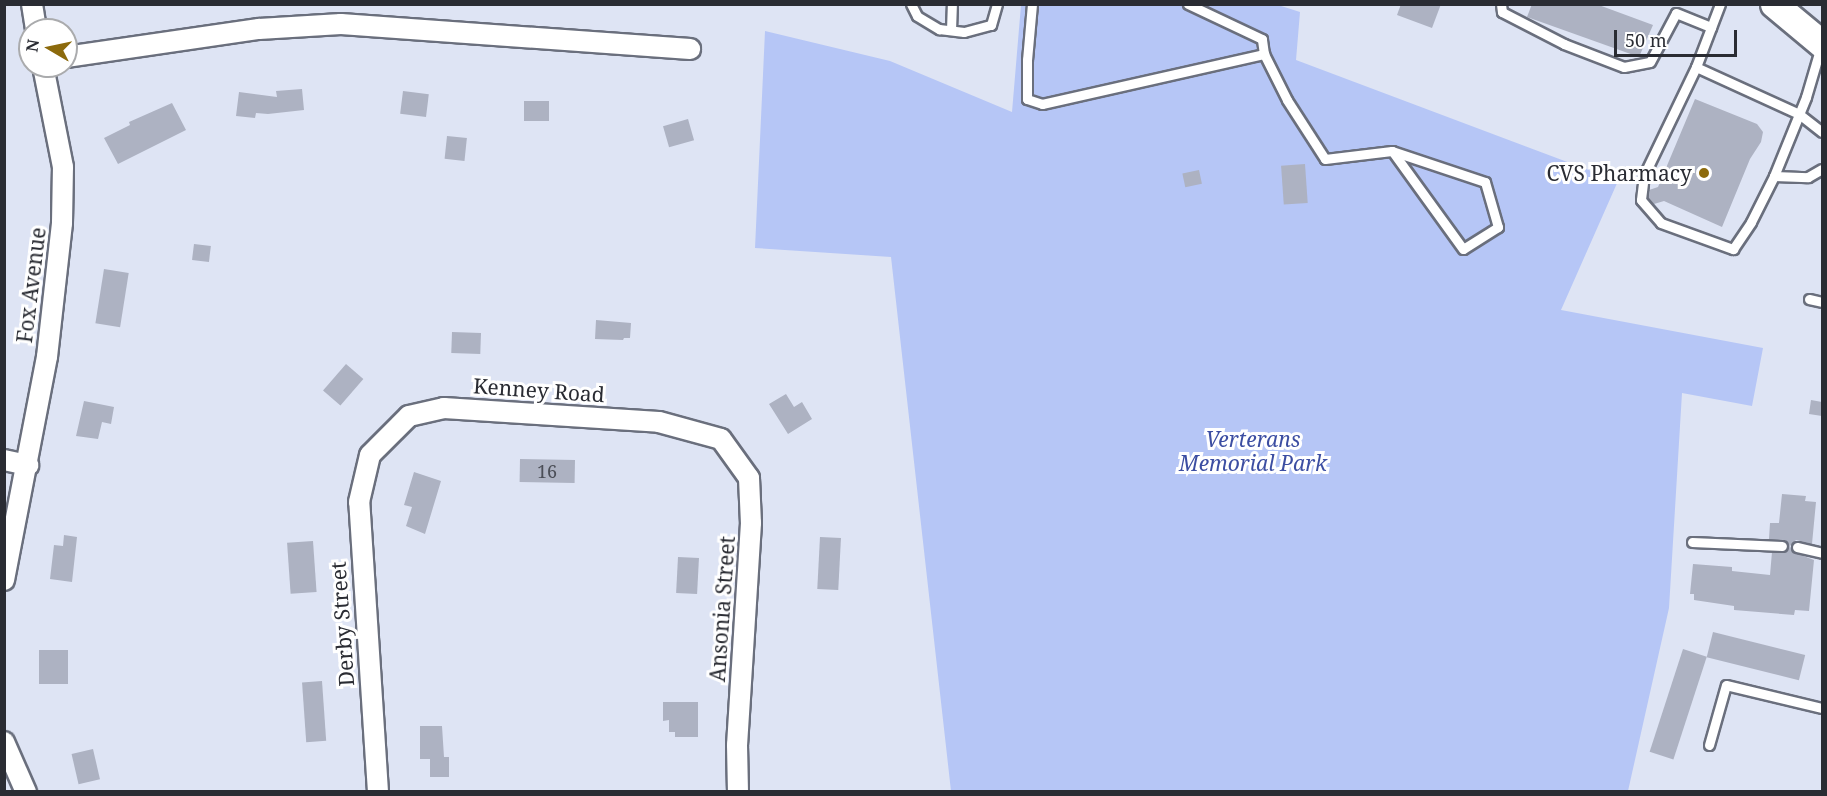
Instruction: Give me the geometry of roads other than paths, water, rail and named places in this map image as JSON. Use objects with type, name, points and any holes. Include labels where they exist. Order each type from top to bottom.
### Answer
[{"type":"main road","points":[[1773,4],[1822,44]]},
{"type":"street","points":[[78,55],[259,29],[341,24],[690,49]]},
{"type":"street","name":"Fox Avenue","points":[[4,580],[47,357],[62,223],[63,167],[45,78]]},
{"type":"street","name":"Kenney Road","points":[[370,454],[409,416],[444,408],[659,422],[721,439]]},
{"type":"street","name":"Ansonia Street","points":[[721,439],[749,478],[752,523],[737,745],[738,792]]},
{"type":"street","name":"Derby Street","points":[[370,454],[359,502],[378,792]]},
{"type":"street","points":[[4,460],[28,465]]},
{"type":"street","points":[[4,742],[26,792]]},
{"type":"lane","points":[[911,4],[917,16],[939,30],[964,32],[991,24],[997,4]]},
{"type":"lane","points":[[951,30],[952,4]]},
{"type":"lane","points":[[1032,4],[1027,60],[1028,99],[1042,104],[1264,54]]},
{"type":"lane","points":[[1188,4],[1262,39],[1264,54],[1287,100],[1325,159],[1392,151],[1485,182],[1498,227],[1463,249],[1392,151]]},
{"type":"lane","points":[[1501,4],[1502,12],[1564,44],[1624,67],[1650,62],[1676,13]]},
{"type":"lane","points":[[1668,4],[1676,13],[1711,27]]},
{"type":"lane","points":[[1720,4],[1696,68],[1644,175],[1641,200],[1661,222],[1733,249],[1751,222],[1773,176],[1798,114],[1822,44]]},
{"type":"lane","points":[[1696,68],[1798,114],[1822,132]]},
{"type":"lane","points":[[1773,176],[1809,177],[1822,170]]},
{"type":"lane","points":[[1809,299],[1822,302]]},
{"type":"lane","points":[[1692,542],[1782,546]]},
{"type":"lane","points":[[1797,547],[1822,553]]},
{"type":"lane","points":[[1709,745],[1726,685],[1822,708]]},
{"type":"place","name":"CVS Pharmacy","points":[[1704,173]]},
{"type":"park label","name":"Verterans Memorial Park","points":[[1253,451]]}]
